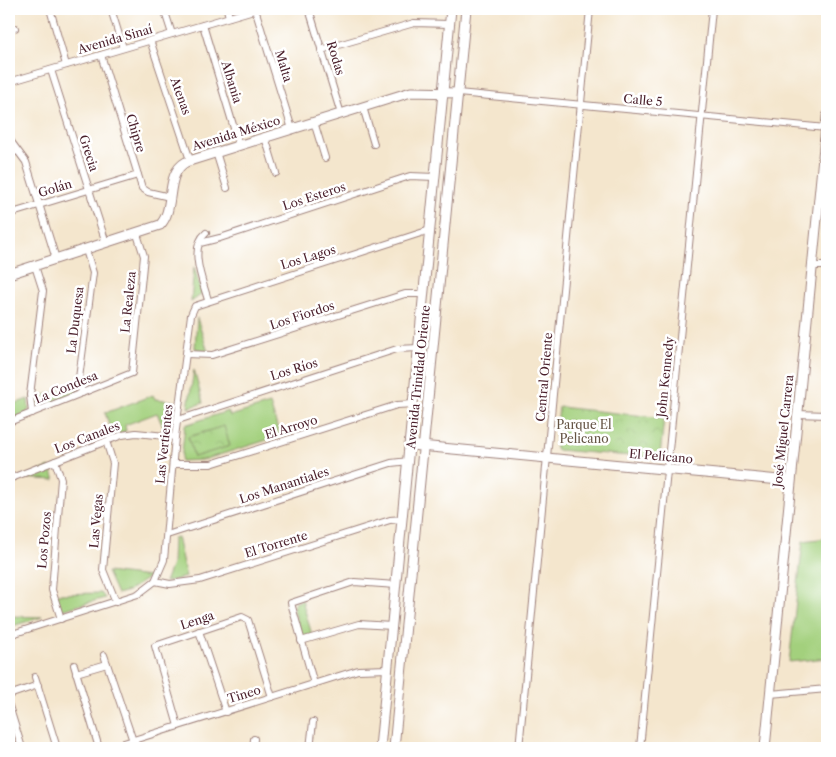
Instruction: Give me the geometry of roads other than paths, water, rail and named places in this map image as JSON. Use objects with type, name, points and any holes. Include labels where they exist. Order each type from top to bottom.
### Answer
[{"type":"street","points":[[50,9],[66,65]]},
{"type":"street","points":[[111,9],[123,48]]},
{"type":"street","points":[[164,9],[172,34]]},
{"type":"street","points":[[227,9],[229,17]]},
{"type":"street","name":"Avenida Sinaí","points":[[9,82],[256,9]]},
{"type":"street","name":"Malta","points":[[256,9],[292,129]]},
{"type":"street","name":"Rodas","points":[[309,9],[341,114]]},
{"type":"street","name":"Avenida Trinidad Oriente","points":[[380,748],[451,9]]},
{"type":"street","name":"Avenida Trinidad Oriente","points":[[394,748],[466,9]]},
{"type":"street","name":"Central Oriente","points":[[519,748],[590,9]]},
{"type":"street","name":"John Kennedy","points":[[640,748],[712,9]]},
{"type":"street","points":[[321,50],[414,22],[450,24]]},
{"type":"street","name":"Albania","points":[[203,25],[239,145]]},
{"type":"street","name":"Atenas","points":[[150,40],[190,160]]},
{"type":"street","name":"Chipre","points":[[101,55],[142,188],[145,191],[170,197]]},
{"type":"street","name":"Grecia","points":[[51,70],[106,243]]},
{"type":"street","name":"Avenida México","points":[[9,274],[137,234],[162,223],[177,170],[182,164],[190,160],[411,92],[458,93]]},
{"type":"street","name":"Calle 5","points":[[458,93],[826,128]]},
{"type":"street","points":[[362,107],[374,144]]},
{"type":"street","name":"José Miguel Carrera","points":[[765,748],[827,116]]},
{"type":"street","points":[[314,122],[325,158]]},
{"type":"street","points":[[265,137],[276,172]]},
{"type":"street","points":[[9,139],[26,162],[56,259]]},
{"type":"street","points":[[9,154],[17,151]]},
{"type":"street","points":[[216,152],[227,188]]},
{"type":"street","name":"Golán","points":[[9,214],[138,175]]},
{"type":"street","name":"Los Esteros","points":[[200,243],[410,176],[435,177]]},
{"type":"street","name":"Los Lagos","points":[[193,308],[208,300],[430,230]]},
{"type":"street","points":[[206,233],[200,243],[198,262],[208,300]]},
{"type":"street","name":"La Realeza","points":[[132,373],[144,256],[137,234]]},
{"type":"street","name":"La Duquesa","points":[[82,393],[79,378],[93,272],[86,250]]},
{"type":"street","points":[[32,413],[30,395],[43,291],[35,266]]},
{"type":"street","points":[[813,266],[827,266]]},
{"type":"street","name":"Los Fiordos","points":[[186,354],[212,355],[405,294],[424,294]]},
{"type":"street","name":"Las Vertientes","points":[[155,581],[164,560],[176,437],[193,308]]},
{"type":"street","name":"Los Ríos","points":[[178,420],[397,349],[419,348]]},
{"type":"street","name":"La Condesa","points":[[9,422],[132,373]]},
{"type":"street","name":"El Arroyo","points":[[173,464],[211,464],[397,405],[414,404]]},
{"type":"street","points":[[797,414],[827,415]]},
{"type":"street","name":"Los Canales","points":[[9,479],[128,433],[176,437]]},
{"type":"street","name":"Las Vegas","points":[[106,441],[113,463],[103,566],[105,577],[116,602]]},
{"type":"street","name":"El Pelícano","points":[[410,445],[790,481]]},
{"type":"street","name":"Los Pozos","points":[[55,461],[61,479],[52,590],[61,619]]},
{"type":"street","name":"Los Manantiales","points":[[167,535],[391,463],[409,461]]},
{"type":"street","name":"El Torrente","points":[[155,581],[170,584],[200,580],[390,520],[403,519]]},
{"type":"street","points":[[9,635],[138,594],[155,581]]},
{"type":"street","points":[[314,684],[290,603],[354,582],[396,584]]},
{"type":"street","name":"Lenga","points":[[178,726],[155,646],[199,631],[246,618],[272,697]]},
{"type":"street","points":[[301,641],[359,624],[392,626]]},
{"type":"street","points":[[199,631],[226,712]]},
{"type":"street","points":[[104,655],[133,741]]},
{"type":"street","points":[[76,674],[107,664]]},
{"type":"street","points":[[74,665],[99,748]]},
{"type":"street","name":"Tineo","points":[[108,748],[363,669],[388,669]]},
{"type":"street","points":[[35,677],[58,748]]},
{"type":"street","points":[[9,695],[38,685]]},
{"type":"street","points":[[770,694],[827,689]]},
{"type":"street","points":[[9,706],[22,748]]},
{"type":"street","points":[[310,748],[313,722]]},
{"type":"street","points":[[253,748],[254,739]]},
{"type":"park label","name":"Parque El Pelicano","points":[[584,431]]}]
